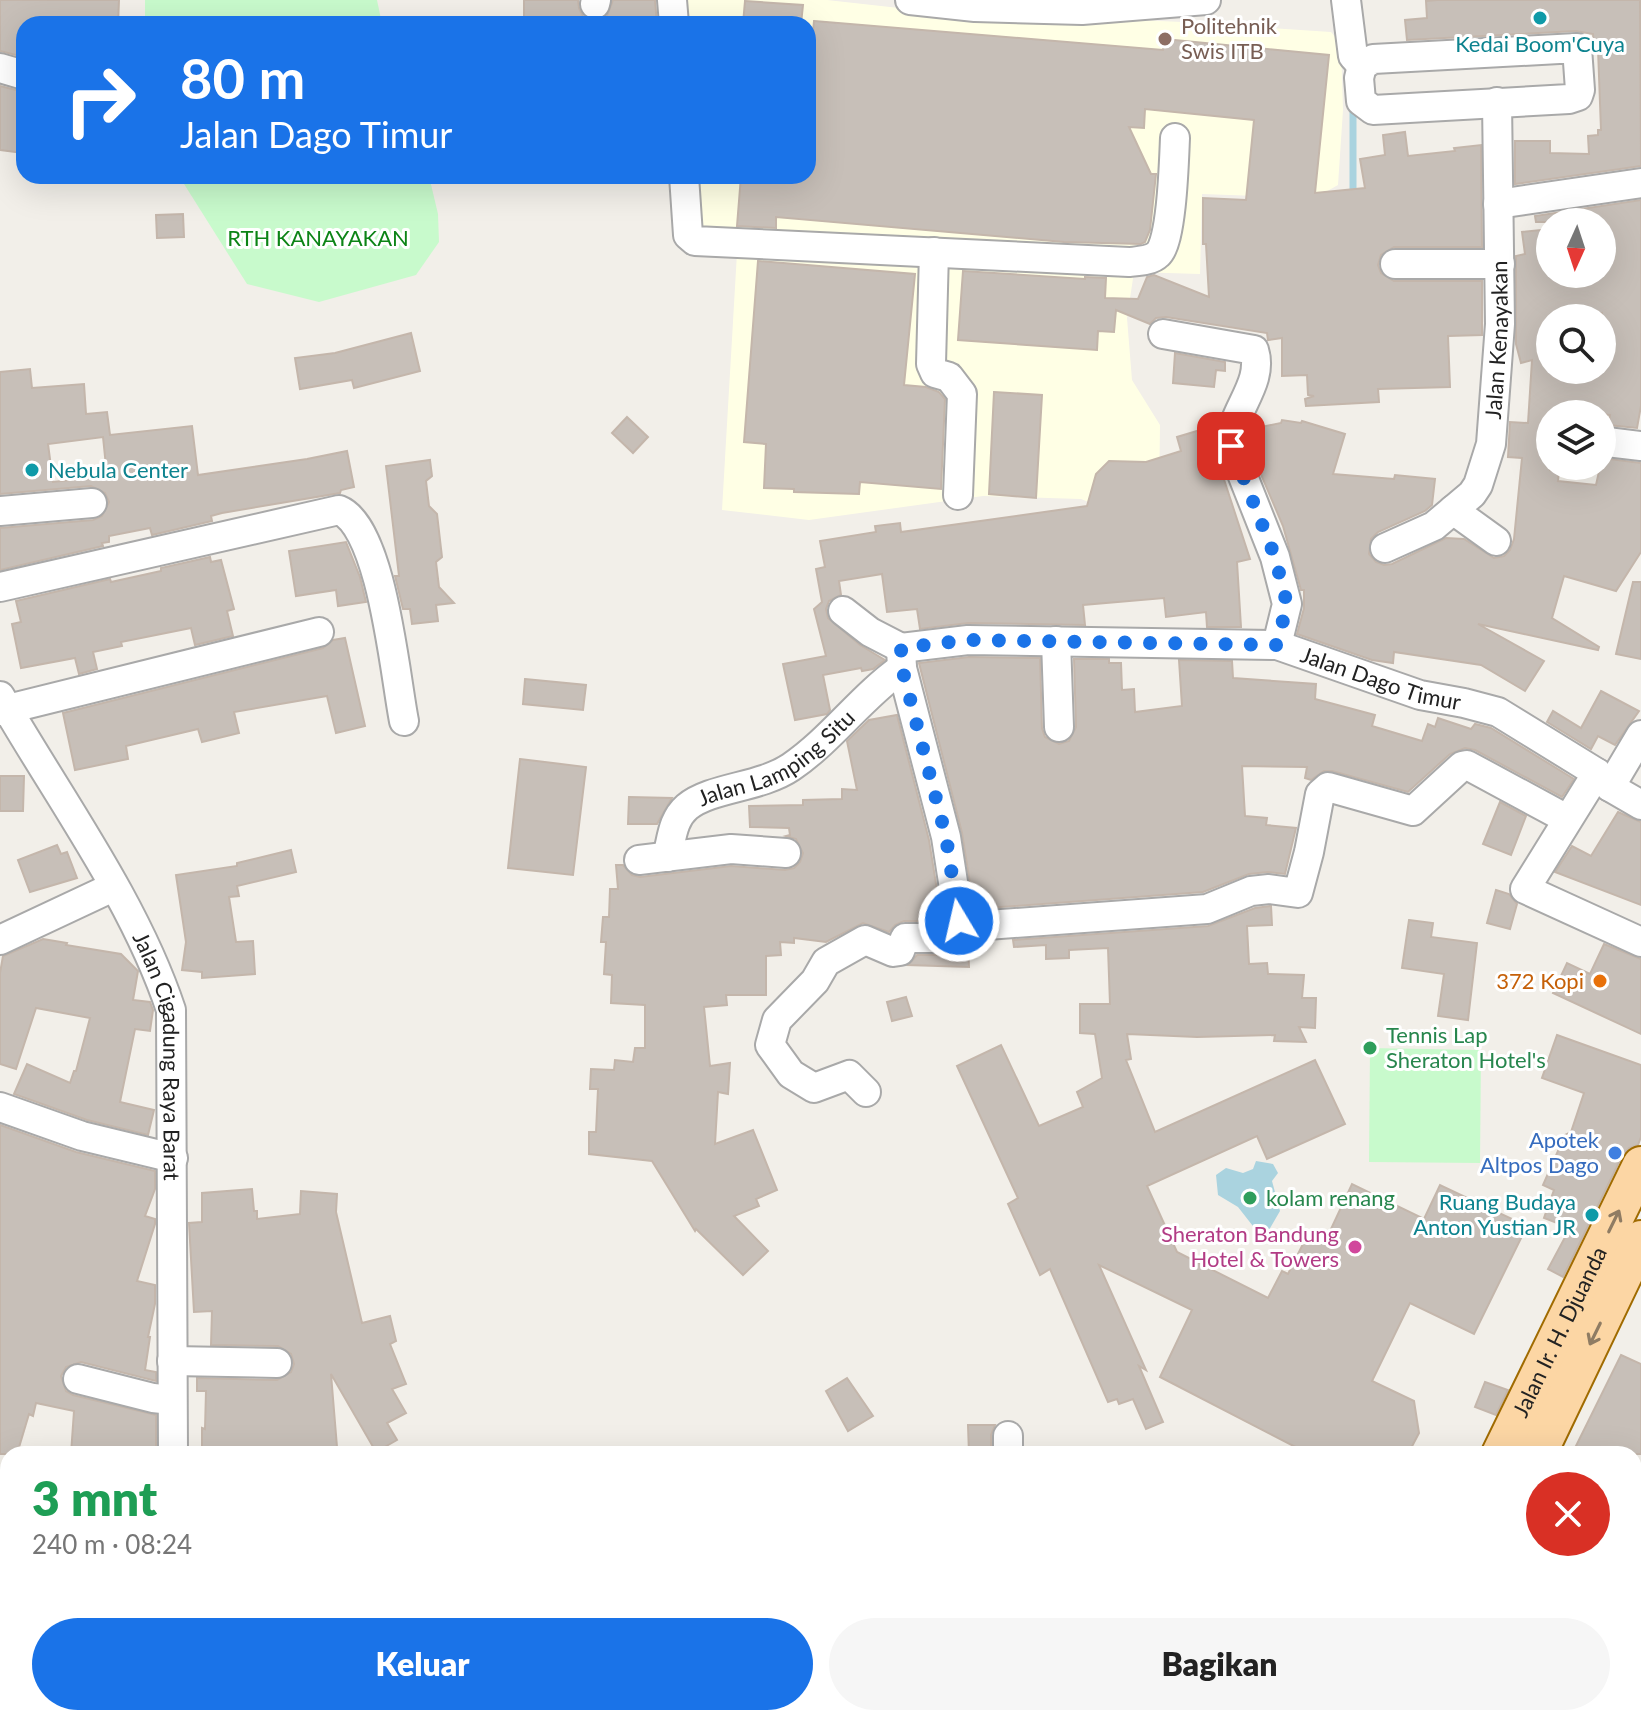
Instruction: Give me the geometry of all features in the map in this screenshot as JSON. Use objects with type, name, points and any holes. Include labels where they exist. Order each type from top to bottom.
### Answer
[{"type":"main road","name":"Jalan Ir. H. Djuanda","points":[[1521,1446],[1641,1165]]},
{"type":"main road","name":"Jalan Ir. H. Djuanda","points":[[1521,1446],[1641,1239]]},
{"type":"street","points":[[910,0],[975,7],[1082,10],[1206,0]]},
{"type":"street","points":[[1346,0],[1353,56],[1362,66]]},
{"type":"street","points":[[1577,48],[1580,90],[1578,96],[1569,99],[1373,110],[1361,101],[1359,78],[1362,66],[1373,59],[1577,48]]},
{"type":"street","name":"Jalan Kenayakan","points":[[1385,548],[1434,526],[1472,494],[1478,485],[1491,444],[1499,338],[1497,102]]},
{"type":"street","points":[[685,184],[688,235],[691,240],[1129,262],[1153,259],[1162,252],[1168,230],[1175,138]]},
{"type":"street","points":[[1498,204],[1641,183]]},
{"type":"street","points":[[934,252],[931,364],[935,373],[955,382],[962,394],[958,495]]},
{"type":"street","points":[[1395,264],[1500,264]]},
{"type":"street","points":[[1163,334],[1254,350],[1257,363],[1255,375],[1230,429],[1231,446],[1275,557],[1287,604],[1277,645]]},
{"type":"street","points":[[1616,443],[1641,446]]},
{"type":"street","points":[[0,511],[92,503]]},
{"type":"street","points":[[0,587],[328,510],[339,510],[349,514],[356,523],[379,578],[404,721]]},
{"type":"street","points":[[1453,510],[1496,541]]},
{"type":"street","points":[[843,611],[902,658],[946,837],[960,927],[952,938],[905,938],[900,951],[893,952],[865,940],[826,962],[815,981],[777,1020],[770,1045],[791,1074],[814,1088],[849,1075],[866,1092]]},
{"type":"street","points":[[3,706],[319,632]]},
{"type":"street","name":"Jalan Dago Timur","points":[[902,658],[968,640],[1277,645],[1420,695],[1498,712],[1641,805]]},
{"type":"street","points":[[1056,641],[1059,727]]},
{"type":"street","name":"Jalan Lamping Situ","points":[[786,853],[731,849],[653,859],[676,819],[688,806],[700,799],[768,781],[791,767],[823,742],[902,658]]},
{"type":"street","name":"Jalan Cigadung Raya Barat","points":[[3,706],[113,887],[160,977],[171,1010],[173,1446]]},
{"type":"street","points":[[1641,735],[1567,819],[1526,886],[1526,891],[1641,942]]},
{"type":"street","points":[[960,927],[1207,909],[1251,891],[1269,889],[1298,893],[1320,794],[1328,787],[1413,811],[1462,766],[1467,765],[1486,772],[1567,819]]},
{"type":"street","points":[[0,940],[113,887]]},
{"type":"street","points":[[0,1107],[82,1136],[173,1158]]},
{"type":"street","points":[[172,1361],[277,1363]]},
{"type":"street","points":[[78,1379],[172,1400]]},
{"type":"shaded area","points":[[687,0],[827,0],[917,10],[1331,32],[1341,44],[1343,110],[1338,185],[1315,198],[1202,194],[1200,274],[1134,272],[1127,318],[1132,380],[1160,425],[1159,503],[1091,503],[1081,499],[983,496],[809,520],[722,510],[737,253],[701,251],[689,184],[816,184],[816,16],[687,16]]},
{"type":"green space","points":[[145,0],[377,0],[380,16],[145,16]]},
{"type":"green space","name":"RTH KANAYAKAN","points":[[184,184],[431,184],[438,214],[439,242],[416,275],[319,302],[247,284]]},
{"type":"green space","points":[[1370,1048],[1481,1050],[1480,1163],[1369,1162]]},
{"type":"water","name":"kolam renang","points":[[1256,1161],[1273,1164],[1278,1173],[1272,1181],[1280,1211],[1269,1230],[1256,1230],[1238,1207],[1218,1195],[1216,1175],[1226,1168],[1243,1173],[1253,1169]]},
{"type":"building","points":[[0,0],[119,0],[118,16],[16,16],[16,55],[0,51]]},
{"type":"building","points":[[524,0],[578,0],[583,16],[524,16]]},
{"type":"building","points":[[613,0],[655,0],[656,16],[607,16]]},
{"type":"building","points":[[1640,0],[1641,166],[1515,184],[1515,141],[1550,141],[1550,153],[1589,154],[1588,136],[1598,135],[1598,130],[1601,130],[1598,49],[1594,49],[1593,34],[1576,31],[1407,40],[1405,20],[1427,18],[1426,1]]},
{"type":"building","points":[[745,1],[803,5],[802,16],[744,16]]},
{"type":"building","points":[[816,21],[1163,50],[1165,39],[1329,55],[1315,193],[1365,188],[1360,159],[1385,155],[1383,135],[1405,132],[1408,156],[1481,145],[1482,247],[1394,247],[1381,255],[1378,265],[1381,273],[1394,281],[1482,281],[1482,335],[1448,336],[1450,387],[1378,389],[1379,402],[1306,406],[1305,399],[1314,396],[1308,395],[1307,375],[1282,376],[1282,338],[1268,340],[1267,333],[1166,317],[1156,318],[1150,324],[1116,310],[1114,332],[1098,331],[1097,350],[958,340],[963,271],[1106,278],[1105,298],[1138,299],[1147,277],[1154,275],[1209,297],[1206,244],[1203,244],[1203,198],[1246,200],[1254,120],[1145,109],[1144,128],[1129,127],[1151,174],[1156,174],[1150,230],[1141,244],[1064,242],[776,217],[776,228],[737,226],[740,184],[816,184]]},
{"type":"building","points":[[0,86],[16,90],[16,152],[0,150]]},
{"type":"building","points":[[1641,200],[1641,406],[1637,428],[1616,426],[1616,400],[1536,400],[1536,480],[1596,485],[1597,480],[1616,480],[1616,460],[1641,463],[1641,552],[1616,591],[1564,576],[1552,618],[1599,647],[1598,650],[1478,624],[1544,661],[1525,691],[1481,665],[1394,652],[1393,663],[1372,660],[1297,634],[1304,608],[1304,590],[1301,590],[1283,526],[1251,451],[1251,429],[1281,423],[1282,420],[1302,421],[1345,434],[1333,474],[1435,479],[1432,505],[1378,532],[1371,539],[1369,554],[1376,562],[1392,564],[1446,538],[1464,539],[1494,558],[1504,556],[1510,550],[1514,539],[1522,458],[1508,457],[1510,422],[1528,423],[1532,360],[1521,363],[1516,344],[1516,256],[1525,254],[1522,232],[1536,230],[1536,288],[1616,288],[1616,208],[1588,208]]},
{"type":"building","points":[[183,214],[184,237],[157,238],[156,215]]},
{"type":"building","points":[[758,261],[915,274],[904,385],[926,387],[939,392],[945,399],[941,489],[860,482],[859,494],[764,488],[766,444],[744,442]]},
{"type":"building","points":[[411,333],[420,371],[354,388],[352,380],[300,389],[295,358],[335,353]]},
{"type":"building","points":[[1175,353],[1225,362],[1225,371],[1216,370],[1214,387],[1173,383]]},
{"type":"building","points":[[30,369],[32,388],[84,384],[86,414],[107,412],[110,435],[192,426],[198,475],[347,451],[354,487],[340,493],[222,513],[211,516],[212,521],[152,535],[150,528],[109,536],[109,542],[102,543],[103,546],[0,570],[0,528],[93,520],[102,516],[109,502],[105,493],[91,486],[0,494],[0,372]],"holes":[[[103,437],[107,476],[53,482],[48,444]]]},
{"type":"building","points":[[994,392],[1042,395],[1036,498],[989,494]]},
{"type":"building","points":[[627,417],[648,437],[633,453],[612,433]]},
{"type":"building","points":[[1210,427],[1215,452],[1250,559],[1237,562],[1241,627],[1207,627],[1206,612],[1166,617],[1164,598],[1083,605],[1085,625],[968,623],[920,629],[917,609],[887,612],[882,574],[839,581],[841,595],[829,601],[826,609],[828,618],[860,645],[885,660],[873,669],[862,671],[861,668],[823,675],[830,710],[827,714],[795,720],[783,664],[826,656],[814,609],[822,602],[816,569],[825,567],[820,541],[876,532],[875,526],[900,523],[901,532],[1087,506],[1096,474],[1109,461],[1146,462],[1181,451],[1177,437]]},
{"type":"building","points":[[430,460],[432,476],[426,481],[429,506],[437,514],[442,557],[436,562],[439,587],[454,603],[436,605],[438,621],[412,624],[410,609],[403,609],[395,576],[399,576],[386,466]]},
{"type":"building","points":[[346,542],[366,602],[338,606],[336,590],[296,596],[289,551]]},
{"type":"building","points":[[210,557],[211,562],[221,560],[234,609],[227,611],[233,636],[195,645],[191,628],[121,642],[122,646],[93,652],[97,669],[79,674],[75,658],[21,668],[12,624],[21,622],[16,601],[110,579],[111,582],[161,571],[161,568]]},
{"type":"building","points":[[1633,582],[1641,582],[1641,659],[1616,654]]},
{"type":"building","points":[[345,638],[365,726],[336,733],[327,696],[234,712],[239,733],[202,742],[198,729],[126,746],[128,759],[75,770],[63,713],[323,648],[333,640]]},
{"type":"building","points":[[969,657],[1040,658],[1042,728],[1045,737],[1059,744],[1069,741],[1076,727],[1074,659],[1109,659],[1109,663],[1121,663],[1122,690],[1134,689],[1135,712],[1182,706],[1179,660],[1232,661],[1233,678],[1316,684],[1315,699],[1375,715],[1372,726],[1422,741],[1428,724],[1435,727],[1438,718],[1471,729],[1475,724],[1491,728],[1574,779],[1562,797],[1475,750],[1465,748],[1450,754],[1408,792],[1332,771],[1324,771],[1311,780],[1305,778],[1307,767],[1242,766],[1245,816],[1267,818],[1266,825],[1296,828],[1285,874],[1249,874],[1203,892],[974,909],[962,833],[919,663]]},
{"type":"building","points":[[525,679],[586,685],[583,710],[523,704]]},
{"type":"building","points":[[1601,691],[1639,711],[1615,745],[1598,736],[1591,749],[1547,722],[1553,711],[1581,728]]},
{"type":"building","points":[[897,715],[929,840],[942,921],[904,921],[889,932],[863,923],[826,942],[794,938],[794,943],[780,942],[781,955],[766,956],[766,995],[726,995],[727,1005],[704,1007],[710,1066],[730,1063],[728,1094],[718,1092],[715,1144],[753,1130],[777,1190],[756,1199],[759,1206],[734,1216],[768,1251],[743,1275],[695,1231],[652,1161],[589,1154],[589,1132],[596,1132],[598,1089],[590,1089],[591,1069],[614,1070],[615,1060],[633,1062],[635,1048],[645,1048],[645,1005],[611,1003],[612,975],[604,974],[606,942],[601,942],[603,917],[609,917],[610,889],[618,889],[616,865],[623,865],[632,875],[640,877],[731,866],[794,868],[803,853],[796,839],[786,836],[790,835],[789,828],[750,827],[749,806],[803,805],[803,800],[842,799],[842,789],[857,790],[847,741],[869,720]]},
{"type":"building","points":[[520,759],[586,767],[573,875],[508,868]]},
{"type":"building","points":[[0,776],[24,776],[23,811],[0,811]]},
{"type":"building","points":[[629,797],[672,798],[657,824],[628,824]]},
{"type":"building","points":[[1500,802],[1526,816],[1511,855],[1483,844]]},
{"type":"building","points":[[1618,812],[1641,822],[1641,905],[1555,872],[1572,846],[1591,856]]},
{"type":"building","points":[[57,845],[61,854],[67,852],[77,878],[30,892],[18,860]]},
{"type":"building","points":[[291,850],[296,872],[237,886],[239,896],[229,897],[236,942],[253,941],[255,974],[202,978],[202,972],[182,970],[186,942],[176,875],[237,866],[237,863]]},
{"type":"building","points":[[1496,890],[1509,894],[1517,904],[1510,929],[1487,923]]},
{"type":"building","name":"Sheraton Bandung Hotel & Towers","points":[[1271,906],[1272,925],[1247,926],[1249,964],[1267,963],[1268,974],[1304,975],[1302,998],[1316,998],[1315,1028],[1299,1027],[1306,1042],[1274,1041],[1275,1035],[1197,1037],[1127,1034],[1131,1059],[1126,1060],[1155,1132],[1315,1060],[1345,1124],[1267,1159],[1257,1136],[1147,1186],[1177,1252],[1268,1298],[1282,1271],[1288,1274],[1308,1234],[1324,1244],[1352,1184],[1424,1219],[1440,1185],[1527,1226],[1474,1334],[1410,1303],[1372,1381],[1414,1401],[1419,1433],[1412,1446],[1294,1446],[1160,1377],[1192,1310],[1099,1265],[1146,1370],[1139,1366],[1163,1422],[1146,1429],[1133,1399],[1119,1404],[1117,1399],[1108,1402],[1050,1269],[1040,1275],[1008,1204],[1018,1198],[957,1066],[1001,1045],[1039,1126],[1083,1107],[1077,1092],[1102,1078],[1095,1034],[1080,1033],[1080,1004],[1110,1004],[1108,948],[1069,950],[1069,958],[1046,959],[1046,945],[1014,947],[1013,940],[1208,926],[1255,908]]},
{"type":"building","points":[[1409,920],[1433,923],[1431,937],[1477,943],[1468,1020],[1438,1016],[1444,974],[1402,968]]},
{"type":"building","points":[[43,939],[121,954],[138,971],[133,1000],[150,1002],[153,1010],[150,1031],[135,1029],[120,1102],[154,1110],[148,1135],[87,1120],[14,1094],[27,1064],[70,1083],[90,1018],[36,1008],[16,1069],[0,1064],[0,973],[3,956]]},
{"type":"building","points":[[968,944],[969,967],[908,965],[917,955],[953,955],[960,953]]},
{"type":"building","name":"372 Kopi","points":[[1604,944],[1641,959],[1641,1034],[1553,993],[1567,963],[1590,974]]},
{"type":"building","points":[[906,997],[912,1016],[892,1021],[887,1002]]},
{"type":"building","points":[[1557,1035],[1641,1065],[1641,1137],[1638,1145],[1629,1148],[1622,1156],[1563,1277],[1548,1269],[1570,1228],[1544,1218],[1554,1190],[1543,1185],[1565,1135],[1571,1132],[1584,1093],[1542,1078]]},
{"type":"building","points":[[0,1125],[76,1152],[155,1171],[155,1189],[145,1216],[155,1219],[155,1224],[137,1281],[155,1285],[145,1370],[156,1372],[156,1381],[81,1362],[66,1367],[61,1376],[66,1391],[73,1395],[156,1415],[156,1446],[72,1446],[74,1411],[36,1403],[33,1416],[29,1414],[19,1446],[0,1446]]},
{"type":"building","points":[[252,1189],[257,1219],[300,1214],[301,1191],[337,1194],[336,1212],[362,1323],[390,1316],[396,1341],[390,1344],[406,1384],[392,1389],[406,1413],[387,1423],[397,1440],[386,1446],[373,1446],[331,1374],[337,1446],[202,1446],[206,1391],[197,1391],[197,1378],[277,1380],[291,1372],[294,1364],[291,1354],[278,1346],[211,1345],[212,1311],[194,1312],[189,1223],[202,1222],[202,1193]]},
{"type":"building","points":[[1621,1355],[1641,1364],[1641,1446],[1576,1446]]},
{"type":"building","points":[[847,1378],[873,1416],[848,1431],[826,1391]]},
{"type":"building","points":[[1485,1382],[1508,1390],[1496,1415],[1475,1407]]},
{"type":"building","points":[[968,1425],[995,1425],[991,1446],[969,1446]]},
{"type":"waterway","points":[[1353,104],[1353,196]]},
{"type":"place","name":"Kedai Boom'Cuya","points":[[1540,18]]},
{"type":"place","name":"Politehnik Swis ITB","points":[[1165,39]]},
{"type":"place","name":"Nebula Center","points":[[32,470]]},
{"type":"place","name":"372 Kopi","points":[[1600,981]]},
{"type":"place","name":"Tennis Lap Sheraton Hotel's","points":[[1370,1048]]},
{"type":"place","name":"Apotek Altpos Dago","points":[[1615,1153]]},
{"type":"place","name":"kolam renang","points":[[1250,1198]]},
{"type":"place","name":"Ruang Budaya Anton Yustian JR","points":[[1592,1215]]},
{"type":"place","name":"Sheraton Bandung Hotel & Towers","points":[[1355,1247]]},
{"type":"route","points":[[959,921],[946,837],[902,668],[901,648],[968,640],[1277,645],[1287,604],[1275,557],[1231,446]]}]
